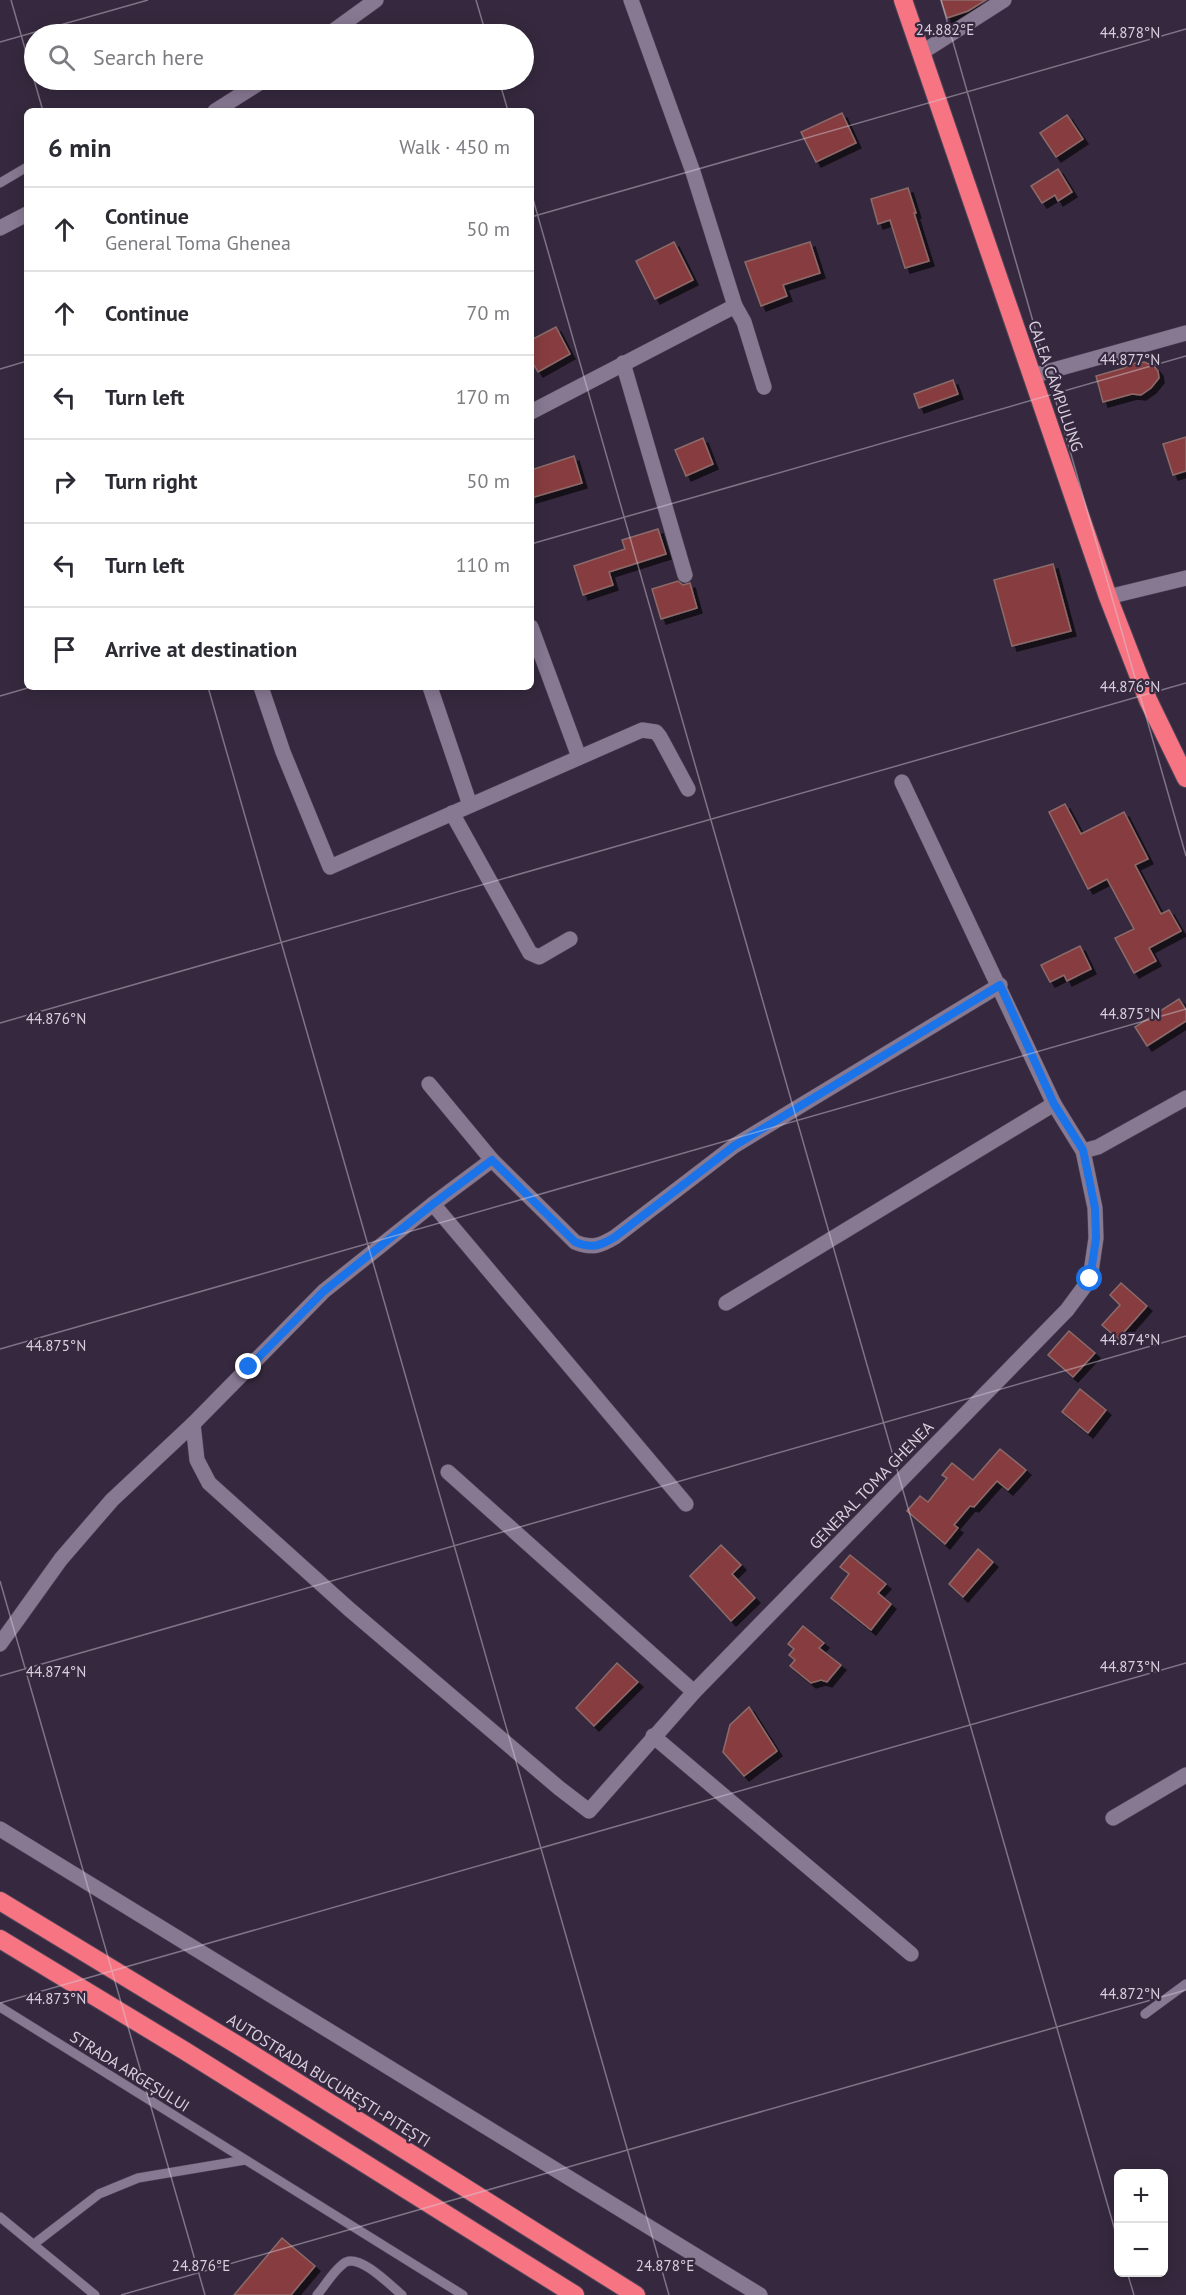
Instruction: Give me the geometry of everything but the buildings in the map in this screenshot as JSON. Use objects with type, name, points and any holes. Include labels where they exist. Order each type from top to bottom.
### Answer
[{"type":"highway","name":"CALEA CÂMPULUNG","points":[[903,0],[1108,597],[1148,700],[1186,778]]},
{"type":"highway","name":"AUTOSTRADA BUCUREȘTI-PITEȘTI","points":[[0,1901],[239,2046],[636,2295]]},
{"type":"highway","points":[[0,1939],[185,2051],[574,2295]]},
{"type":"street","points":[[343,24],[376,0]]},
{"type":"street","points":[[631,0],[693,172],[735,306],[744,322],[764,387]]},
{"type":"street","points":[[921,52],[1004,0]]},
{"type":"street","points":[[220,108],[248,90]]},
{"type":"street","points":[[0,228],[24,216]]},
{"type":"street","points":[[534,410],[735,306]]},
{"type":"street","points":[[1032,376],[1186,333]]},
{"type":"street","points":[[623,363],[685,575]]},
{"type":"street","points":[[1108,597],[1186,578]]},
{"type":"street","points":[[534,635],[579,757]]},
{"type":"street","points":[[262,690],[283,752],[330,867],[633,733],[649,730],[656,732],[688,789]]},
{"type":"street","points":[[431,690],[470,805]]},
{"type":"street","points":[[902,782],[1000,985],[1054,1104],[1083,1150],[1098,1147],[1186,1098]]},
{"type":"street","points":[[452,813],[531,953],[539,957],[570,939]]},
{"type":"street","points":[[429,1084],[492,1160],[575,1242],[586,1247],[597,1247],[615,1237],[734,1146],[1000,985]]},
{"type":"street","points":[[726,1303],[1054,1104]]},
{"type":"street","name":"GENERAL TOMA GHENEA","points":[[193,1424],[197,1460],[208,1483],[349,1609],[589,1811],[694,1692],[1060,1318],[1090,1279],[1096,1238],[1095,1208],[1083,1150]]},
{"type":"street","points":[[0,1644],[61,1559],[112,1500],[193,1424],[324,1291],[492,1160]]},
{"type":"street","points":[[433,1204],[686,1504]]},
{"type":"street","points":[[448,1472],[694,1692]]},
{"type":"street","points":[[653,1736],[911,1954]]},
{"type":"street","points":[[1113,1818],[1186,1775]]},
{"type":"street","points":[[0,1829],[760,2295]]},
{"type":"lane","points":[[0,183],[24,169]]},
{"type":"lane","points":[[1145,2014],[1186,1984]]},
{"type":"lane","name":"STRADA ARGEȘULUI","points":[[0,2007],[463,2295]]},
{"type":"lane","points":[[34,2244],[99,2194],[138,2178],[245,2160]]},
{"type":"lane","points":[[0,2217],[96,2295]]},
{"type":"lane","points":[[317,2295],[344,2263],[351,2261],[362,2262],[402,2295]]},
{"type":"route","points":[[249,1367],[324,1291],[492,1160],[575,1242],[586,1247],[597,1247],[615,1237],[734,1146],[1000,985],[1054,1104],[1083,1150],[1095,1208],[1096,1238],[1090,1279]]}]
